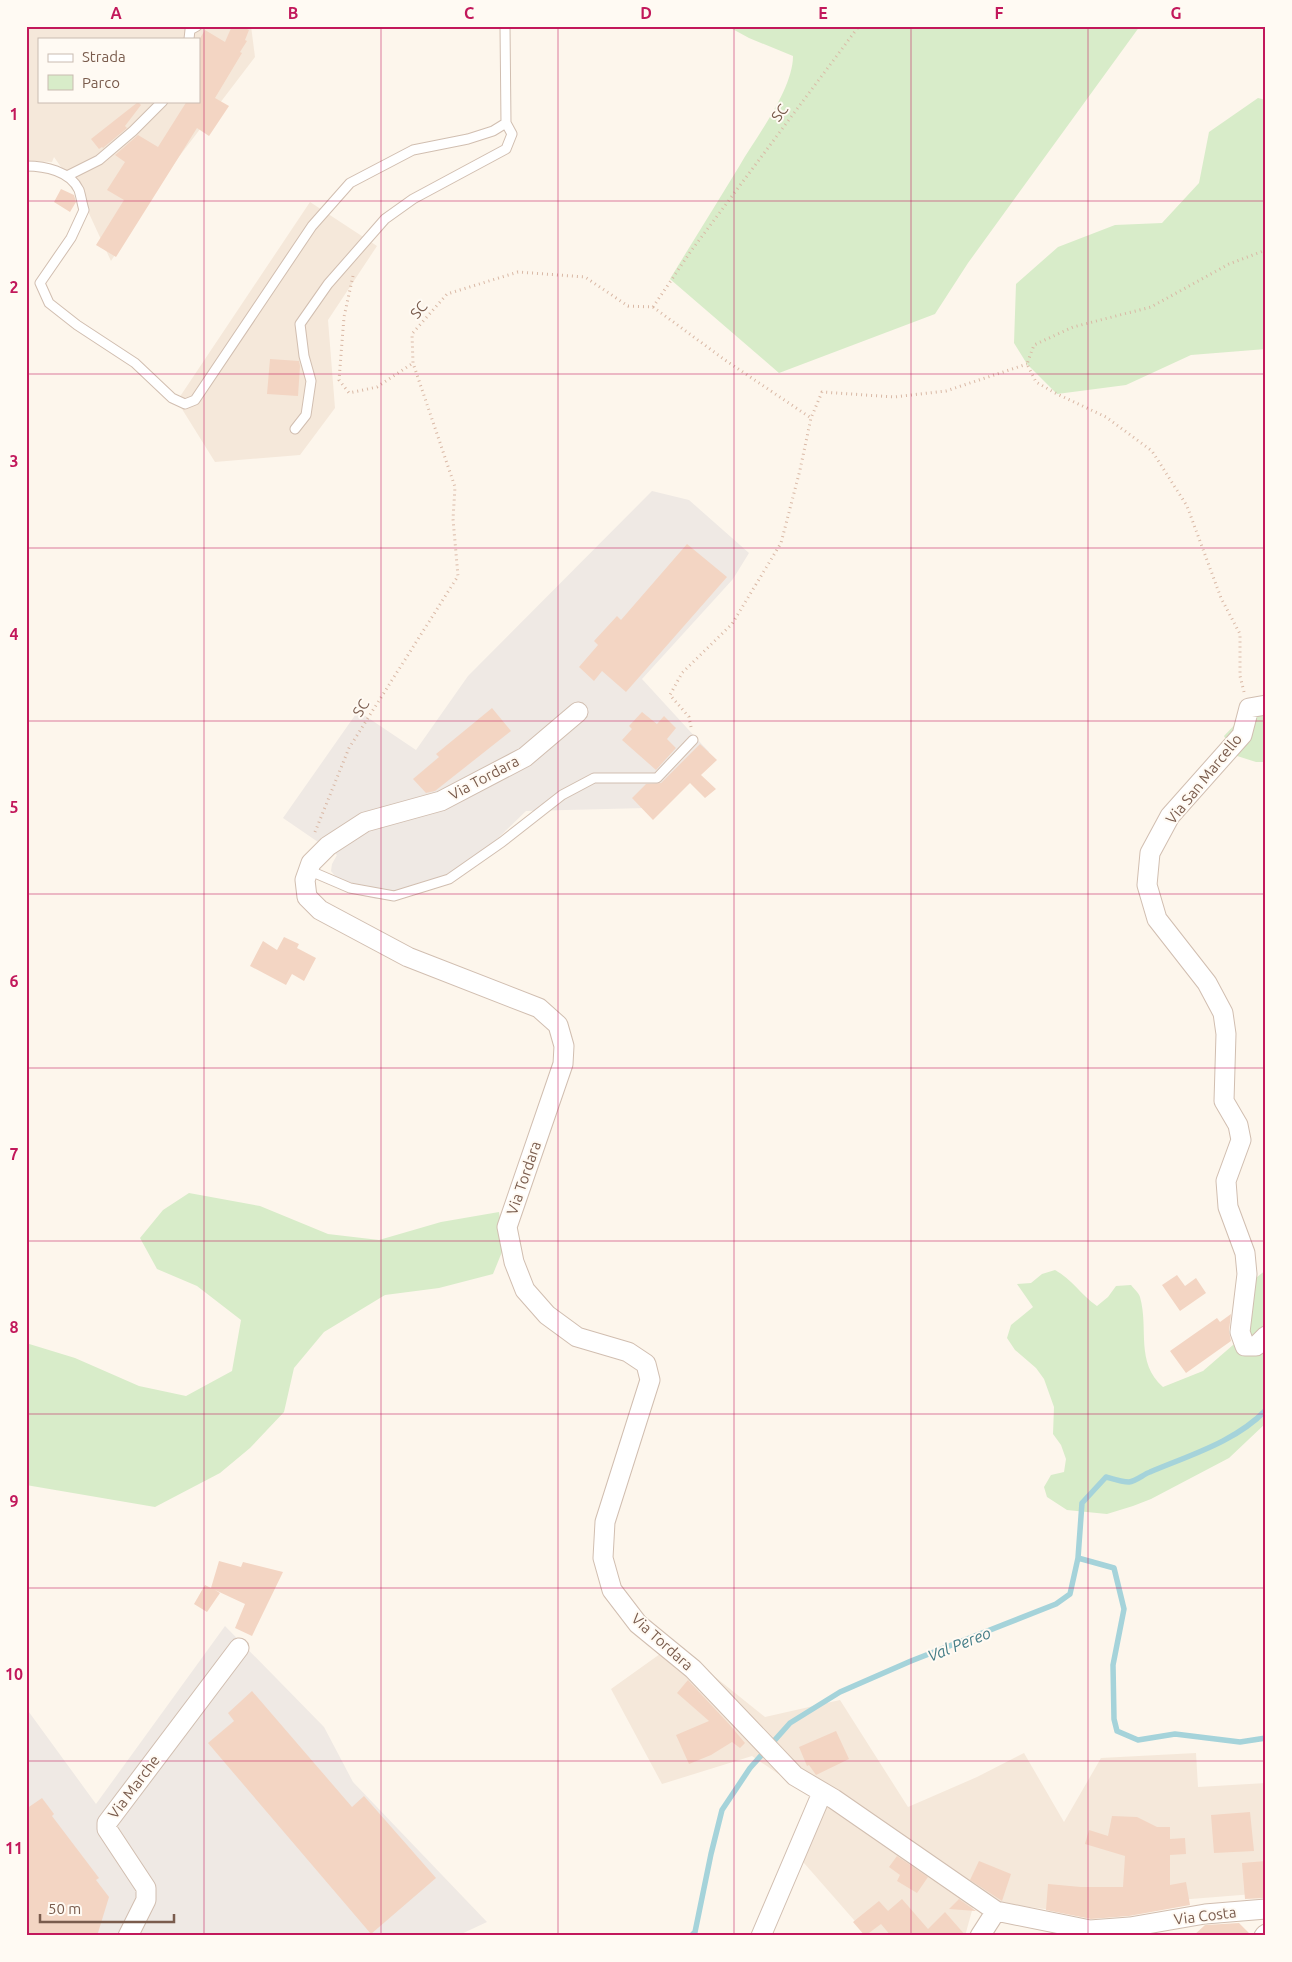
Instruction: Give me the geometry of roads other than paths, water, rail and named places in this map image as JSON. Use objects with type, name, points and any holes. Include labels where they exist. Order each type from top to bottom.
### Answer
[{"type":"street","name":"Via San Marcello","points":[[1257,706],[1242,735],[1170,816],[1150,853],[1147,885],[1157,919],[1207,983],[1223,1013],[1226,1034],[1224,1101],[1238,1125],[1241,1140],[1226,1181],[1228,1207],[1245,1253],[1247,1274],[1240,1332],[1245,1346],[1256,1346],[1266,1336]]},
{"type":"street","name":"Via Tordara","points":[[578,712],[525,756],[441,801],[365,822],[328,846],[311,863],[308,870],[305,880],[307,897],[320,910],[408,957],[539,1008],[558,1025],[564,1046],[563,1064],[507,1227],[514,1262],[525,1290],[547,1315],[577,1337],[628,1352],[646,1364],[650,1380],[605,1522],[603,1558],[612,1590],[638,1624],[694,1669],[795,1776],[996,1911]]},
{"type":"street","name":"Via Marche","points":[[128,1936],[146,1900],[146,1888],[107,1829],[107,1823],[240,1648]]},
{"type":"street","points":[[761,1936],[822,1793]]},
{"type":"street","name":"Via Costa","points":[[996,1911],[1090,1930],[1130,1927],[1205,1914],[1266,1909]]},
{"type":"street","points":[[980,1936],[996,1911]]},
{"type":"lane","points":[[189,38],[190,30],[197,26]]},
{"type":"lane","points":[[295,429],[306,415],[311,380],[304,356],[300,324],[328,284],[385,219],[413,199],[506,149],[512,134],[506,123],[505,26]]},
{"type":"lane","points":[[67,176],[99,160],[133,131],[162,102]]},
{"type":"lane","points":[[26,166],[43,166],[67,176],[78,189],[84,210],[71,238],[40,283],[50,303],[77,325],[136,363],[172,398],[185,404],[195,400],[312,226],[350,182],[412,150],[468,139],[493,131],[506,123]]},
{"type":"lane","points":[[308,870],[350,888],[394,896],[449,879],[502,842],[562,795],[594,778],[657,778],[694,740]]},
{"type":"waterway","name":"Val Pereo","points":[[691,1936],[695,1932],[722,1810],[750,1768],[790,1723],[840,1692],[911,1661],[1056,1604],[1070,1594],[1078,1558],[1082,1503],[1106,1477],[1126,1482],[1134,1480],[1211,1447],[1240,1431],[1266,1410]]},
{"type":"waterway","points":[[1078,1558],[1114,1568],[1124,1609],[1113,1665],[1114,1719],[1117,1731],[1138,1740],[1175,1734],[1240,1742],[1266,1738]]}]
